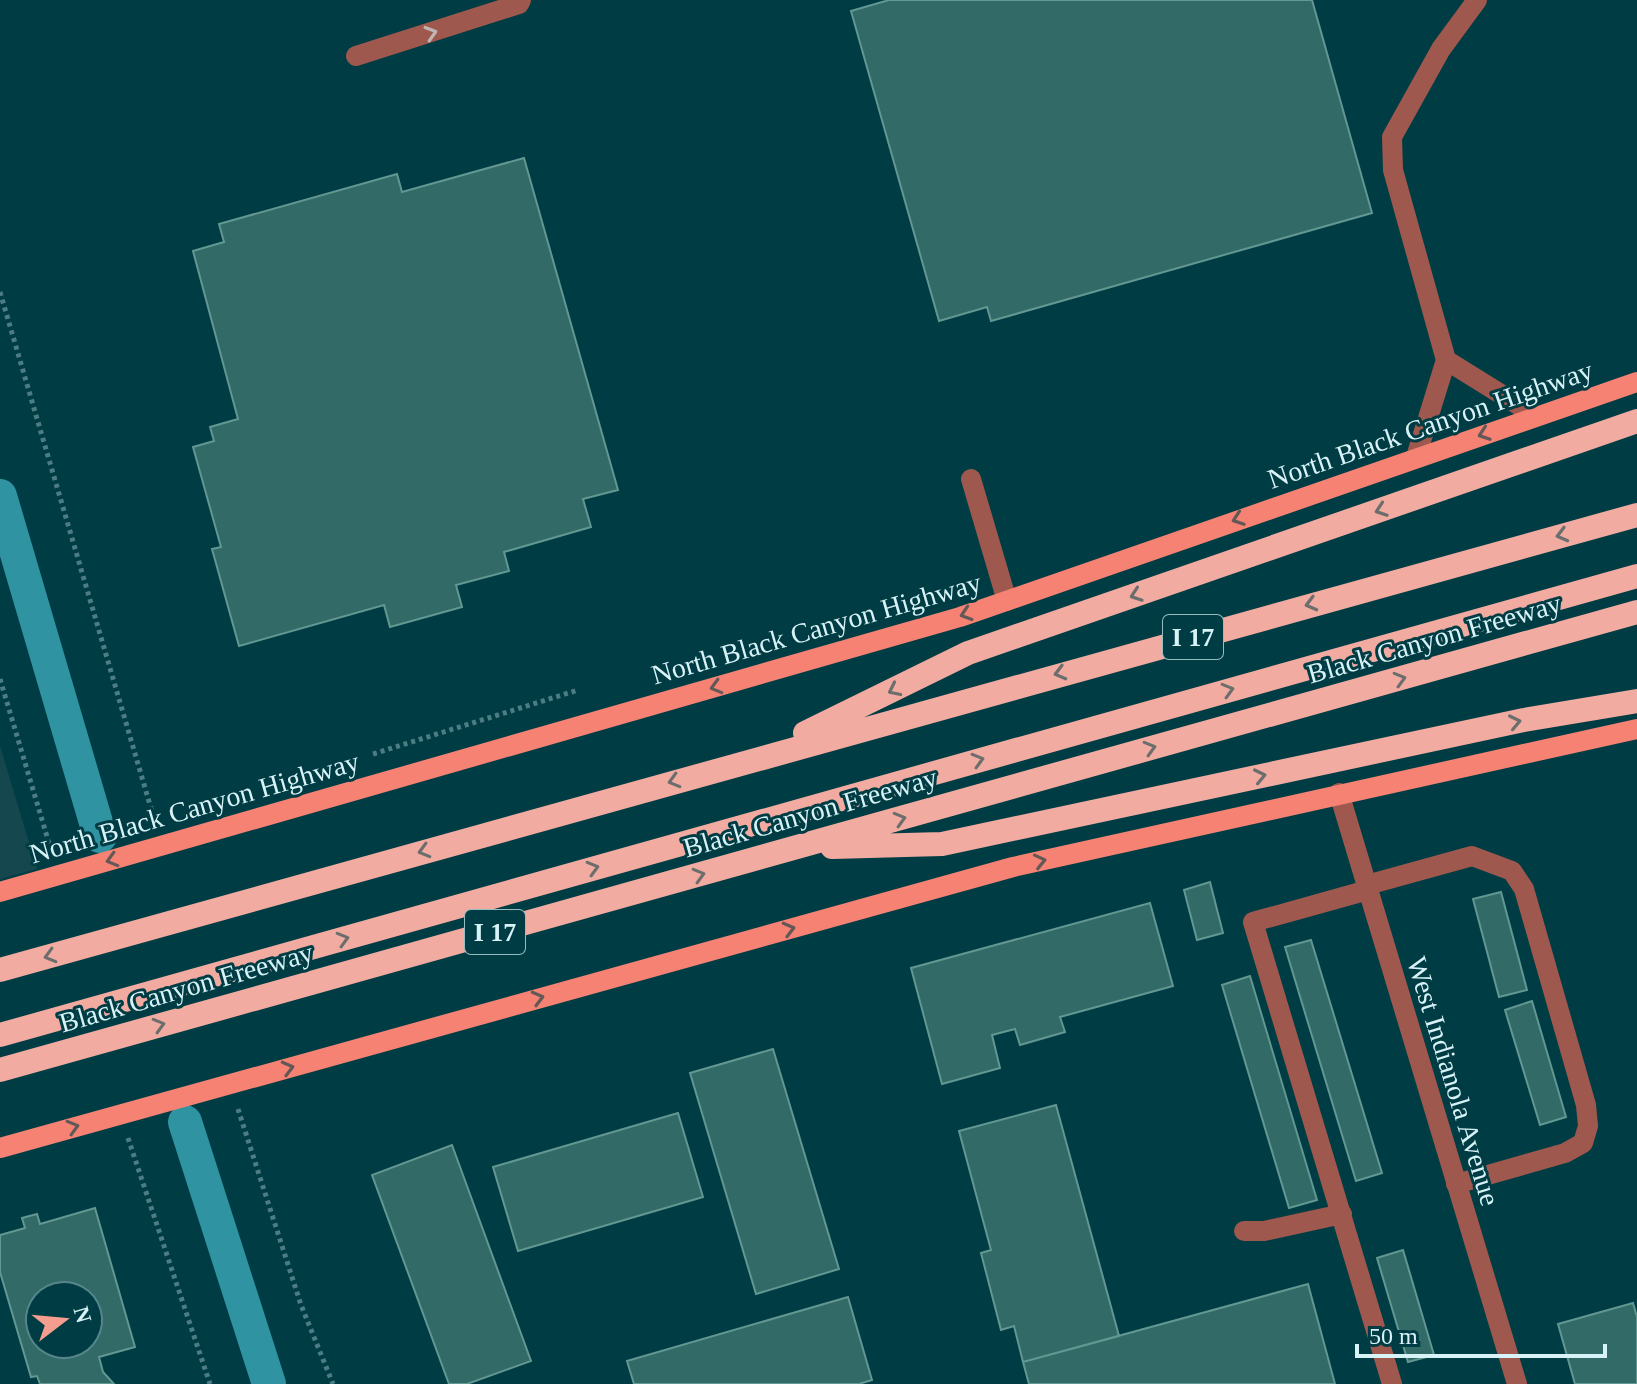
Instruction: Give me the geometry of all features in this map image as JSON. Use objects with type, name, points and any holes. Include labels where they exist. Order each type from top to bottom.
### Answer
[{"type":"highway","points":[[750,760],[968,653],[1637,421]]},
{"type":"highway","name":"I 17","points":[[0,970],[1637,515]]},
{"type":"highway","points":[[0,1035],[1637,576]]},
{"type":"highway","name":"Black Canyon Freeway","points":[[0,1070],[1637,612]]},
{"type":"highway","points":[[798,848],[942,844],[1524,720],[1637,701]]},
{"type":"main road","name":"North Black Canyon Highway","points":[[0,892],[1007,601],[1637,382]]},
{"type":"main road","points":[[0,1148],[1013,867],[1637,729]]},
{"type":"street","points":[[356,56],[519,4],[521,0]]},
{"type":"street","points":[[1416,457],[1446,360],[1393,170],[1392,137],[1441,49],[1477,0]]},
{"type":"street","points":[[1446,360],[1536,416]]},
{"type":"street","points":[[971,479],[1007,601]]},
{"type":"street","name":"West Indianola Avenue","points":[[1339,793],[1517,1384]]},
{"type":"street","points":[[1392,1384],[1253,922],[1472,856],[1512,871],[1524,889],[1586,1105],[1588,1126],[1583,1143],[1565,1153],[1456,1184]]},
{"type":"street","points":[[1244,1231],[1264,1231],[1342,1214]]},
{"type":"path","points":[[0,292],[154,848]]},
{"type":"path","points":[[0,679],[59,875]]},
{"type":"path","points":[[365,757],[578,690]]},
{"type":"path","points":[[235,1102],[301,1305],[333,1384]]},
{"type":"path","points":[[127,1135],[210,1384]]},
{"type":"shaded area","points":[[0,746],[37,869],[0,879]]},
{"type":"building","points":[[889,0],[1312,0],[1372,213],[991,321],[987,307],[939,321],[851,11]]},
{"type":"building","points":[[524,158],[618,490],[583,499],[591,527],[504,552],[509,571],[456,585],[462,607],[390,627],[384,605],[239,646],[212,549],[221,547],[193,447],[214,441],[210,427],[238,419],[193,251],[224,242],[219,224],[397,174],[402,192]]},
{"type":"building","points":[[1210,882],[1223,933],[1197,940],[1184,890]]},
{"type":"building","points":[[1501,892],[1527,990],[1499,997],[1473,899]]},
{"type":"building","points":[[1150,903],[1173,986],[1060,1017],[1065,1032],[1020,1045],[1015,1029],[992,1035],[1000,1068],[942,1084],[911,968]]},
{"type":"building","points":[[1311,940],[1382,1173],[1356,1181],[1285,947]]},
{"type":"building","points":[[1250,976],[1317,1200],[1289,1208],[1222,985]]},
{"type":"building","points":[[1532,1001],[1566,1117],[1540,1125],[1505,1010]]},
{"type":"building","points":[[773,1049],[839,1269],[756,1294],[690,1073]]},
{"type":"building","points":[[1056,1105],[1119,1336],[1023,1362],[1014,1326],[1001,1330],[981,1253],[991,1250],[959,1131]]},
{"type":"building","points":[[678,1113],[703,1197],[518,1251],[493,1167]]},
{"type":"building","points":[[452,1145],[531,1361],[467,1384],[449,1384],[372,1175]]},
{"type":"building","points":[[95,1208],[135,1347],[104,1356],[104,1280],[24,1280],[24,1353],[0,1272],[0,1235],[25,1228],[22,1218],[37,1214],[40,1224]]},
{"type":"building","points":[[1403,1250],[1434,1355],[1408,1362],[1377,1258]]},
{"type":"building","points":[[1308,1284],[1335,1384],[1029,1384],[1023,1362]]},
{"type":"building","points":[[848,1297],[872,1380],[859,1384],[634,1384],[627,1361]]},
{"type":"building","points":[[1633,1303],[1637,1317],[1637,1384],[1575,1384],[1558,1324]]},
{"type":"building","points":[[26,1360],[100,1360],[103,1372],[114,1384],[40,1384],[37,1376],[31,1377]]},
{"type":"waterway","points":[[0,496],[100,836]]},
{"type":"waterway","points":[[185,1122],[269,1384]]}]
